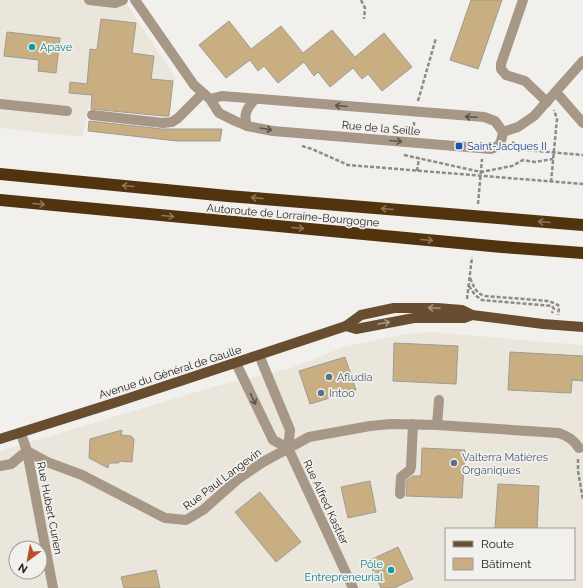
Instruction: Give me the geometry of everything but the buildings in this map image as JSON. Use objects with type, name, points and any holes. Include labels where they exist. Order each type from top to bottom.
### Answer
[{"type":"highway","name":"Autoroute de Lorraine-Bourgogne","points":[[0,174],[228,196],[583,225]]},
{"type":"highway","name":"Autoroute de Lorraine-Bourgogne","points":[[0,200],[502,247],[583,253]]},
{"type":"main road","name":"Avenue du Général de Gaulle","points":[[0,439],[21,434],[346,326],[356,329],[414,318],[464,318],[472,315],[583,327]]},
{"type":"street","points":[[89,0],[115,3],[123,0]]},
{"type":"street","name":"Rue de la Seille","points":[[136,0],[187,76],[206,96],[219,113],[247,126],[273,131],[491,149],[499,145],[503,132],[496,121],[491,119],[222,96],[206,96]]},
{"type":"street","points":[[523,0],[501,64],[501,69],[506,75],[525,82],[547,102]]},
{"type":"street","points":[[503,132],[518,127],[534,116],[580,65]]},
{"type":"street","points":[[556,92],[583,122]]},
{"type":"street","points":[[92,115],[163,123],[172,122],[206,96]]},
{"type":"street","points":[[247,126],[245,115],[246,111],[254,99]]},
{"type":"street","points":[[0,104],[67,111]]},
{"type":"street","name":"Rue Alfred Kastler","points":[[259,356],[290,430],[288,448],[352,588]]},
{"type":"street","points":[[236,363],[273,440],[288,448]]},
{"type":"street","points":[[437,425],[439,400]]},
{"type":"street","points":[[400,494],[401,477],[410,470],[411,467],[413,424]]},
{"type":"street","name":"Rue Paul Langevin","points":[[27,451],[52,465],[82,475],[165,518],[186,520],[203,510],[238,479],[271,457],[309,437],[370,426],[413,424],[559,433],[568,437],[579,448]]},
{"type":"street","name":"Rue Hubert Curien","points":[[21,434],[27,451],[53,588]]},
{"type":"street","points":[[0,466],[10,464],[27,451]]},
{"type":"path","points":[[361,0],[365,8],[364,19]]},
{"type":"path","points":[[413,142],[415,112],[436,38]]},
{"type":"path","points":[[547,102],[556,112],[557,119],[551,182]]},
{"type":"path","points":[[503,132],[517,146],[525,150],[583,155]]},
{"type":"path","points":[[296,145],[312,149],[348,165],[583,184]]},
{"type":"path","points":[[396,154],[481,172],[512,166],[523,160],[535,162],[553,159]]},
{"type":"path","points":[[417,171],[419,158]]},
{"type":"path","points":[[480,181],[482,164]]},
{"type":"path","points":[[467,298],[470,278],[475,289],[480,294],[549,301],[554,303],[559,308],[558,325]]},
{"type":"path","points":[[469,286],[475,296],[482,300],[552,306],[554,309],[552,314],[550,314]]},
{"type":"path","points":[[579,448],[578,471],[583,500]]},
{"type":"shaded area","points":[[0,0],[124,0],[177,80],[173,81],[169,115],[88,106],[83,137],[0,128]]},
{"type":"shaded area","points":[[430,332],[583,345],[583,588],[0,588],[0,451],[213,387],[291,368],[344,347],[399,335]]},
{"type":"place","name":"Apave","points":[[32,47]]},
{"type":"place","name":"Saint-Jacques II","points":[[459,146]]},
{"type":"place","name":"Afludia","points":[[329,377]]},
{"type":"place","name":"Intoo","points":[[321,393]]},
{"type":"place","name":"Valterra Matières Organiques","points":[[454,463]]},
{"type":"place","name":"Pôle Entrepreneurial","points":[[391,570]]}]
